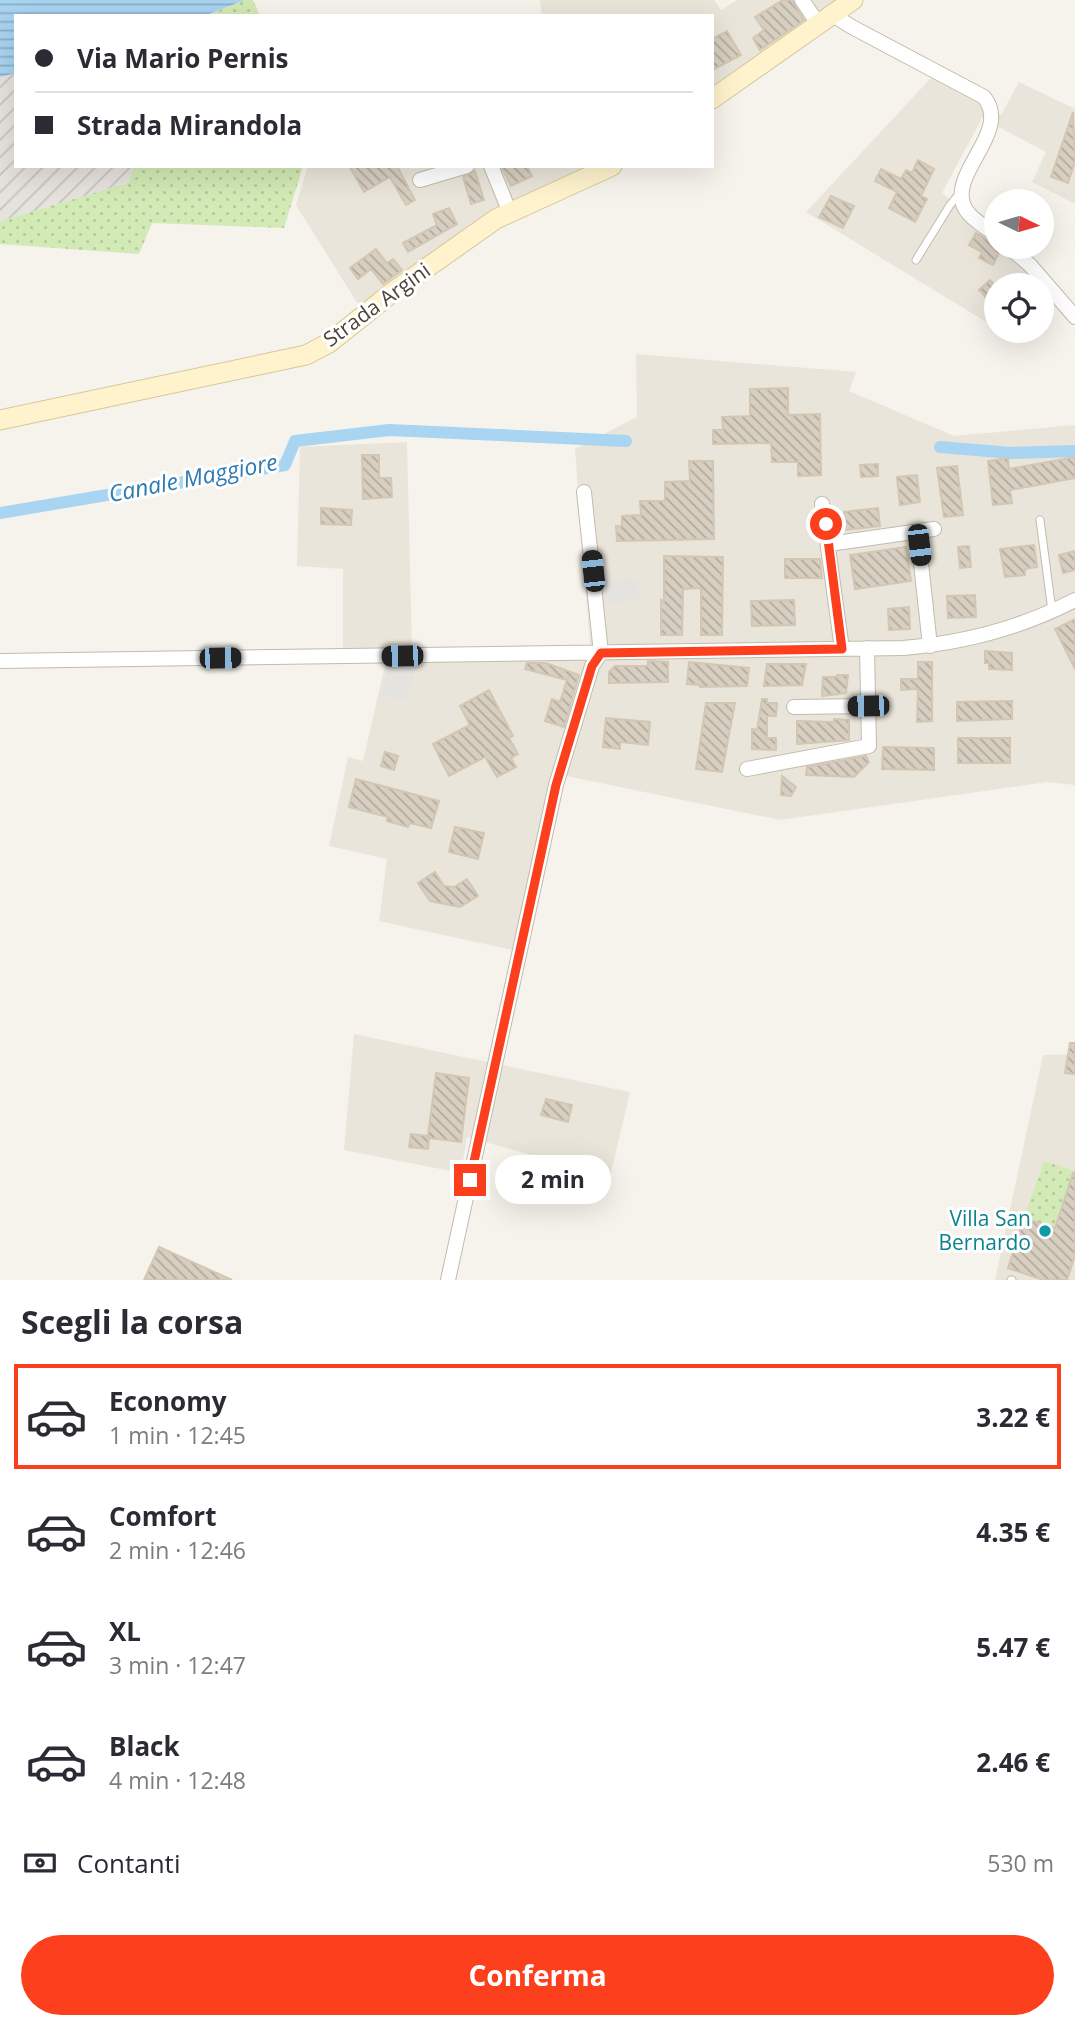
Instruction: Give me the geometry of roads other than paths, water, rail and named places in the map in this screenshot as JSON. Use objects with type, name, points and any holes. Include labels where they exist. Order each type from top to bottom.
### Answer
[{"type":"main road","points":[[714,98],[853,0]]},
{"type":"main road","name":"Strada Argini","points":[[0,420],[306,355],[330,343],[394,292],[496,219],[608,168]]},
{"type":"street","points":[[802,0],[826,20],[852,27],[984,97],[990,105],[991,122],[961,193],[966,210],[984,225]]},
{"type":"street","points":[[420,180],[460,168]]},
{"type":"street","points":[[492,168],[510,213]]},
{"type":"street","points":[[1023,259],[1075,317]]},
{"type":"street","points":[[448,1280],[556,785],[592,666],[601,653],[584,492]]},
{"type":"street","points":[[822,504],[842,649]]},
{"type":"street","points":[[829,544],[934,529]]},
{"type":"street","points":[[919,545],[930,646]]},
{"type":"street","points":[[0,662],[930,646],[985,635],[1052,612],[1075,600]]},
{"type":"street","points":[[747,769],[869,746],[867,648]]},
{"type":"street","points":[[794,708],[868,706]]},
{"type":"lane","points":[[916,260],[956,196],[961,193]]},
{"type":"lane","points":[[1040,520],[1052,612]]},
{"type":"water","points":[[0,0],[245,0],[209,14],[14,14],[14,74],[0,77]]},
{"type":"waterway","name":"Canale Maggiore","points":[[0,513],[285,465],[295,441],[389,430],[626,441]]},
{"type":"waterway","points":[[940,447],[1012,453],[1075,451]]},
{"type":"place","name":"Villa San Bernardo","points":[[1045,1231]]}]
